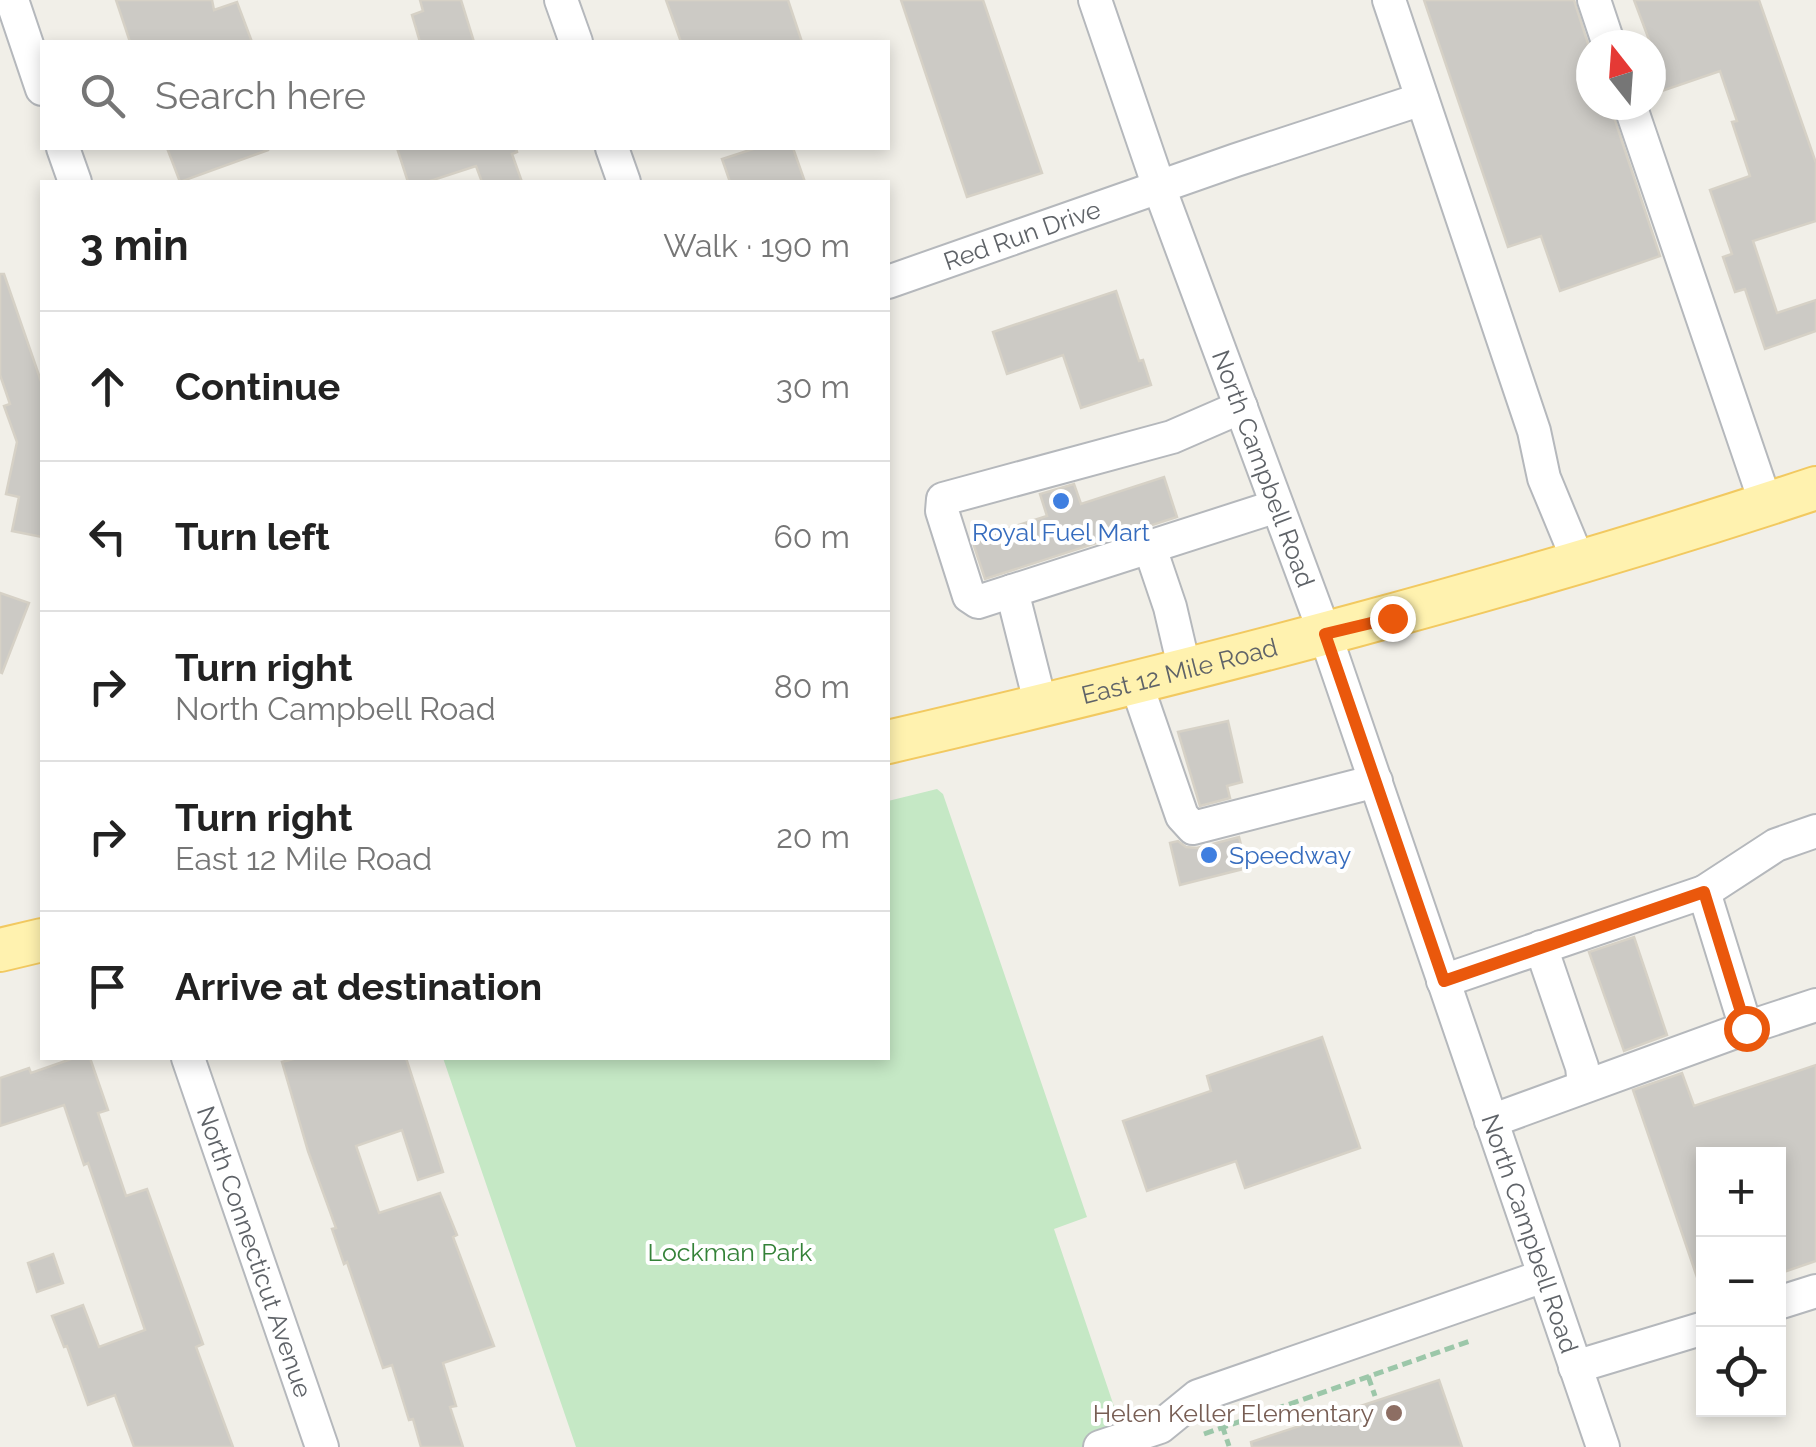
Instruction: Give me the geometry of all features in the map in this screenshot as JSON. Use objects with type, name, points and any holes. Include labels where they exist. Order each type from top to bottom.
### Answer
[{"type":"main road","name":"East 12 Mile Road","points":[[890,742],[1392,618],[1816,488]]},
{"type":"main road","points":[[0,950],[40,940]]},
{"type":"street","points":[[12,0],[40,83]]},
{"type":"street","points":[[561,0],[575,40]]},
{"type":"street","name":"North Campbell Road","points":[[1095,0],[1158,187],[1325,634],[1603,1447]]},
{"type":"street","points":[[1389,0],[1534,430],[1544,478],[1578,560]]},
{"type":"street","points":[[1594,0],[1604,30]]},
{"type":"street","name":"Red Run Drive","points":[[890,281],[1422,100]]},
{"type":"street","points":[[1635,120],[1766,504]]},
{"type":"street","points":[[63,150],[73,180]]},
{"type":"street","points":[[613,150],[623,180]]},
{"type":"street","points":[[1240,407],[1172,436],[943,499],[942,510],[970,596],[978,602],[1277,506]]},
{"type":"street","points":[[1150,548],[1185,671]]},
{"type":"street","points":[[1012,591],[1041,706]]},
{"type":"street","points":[[1136,683],[1182,816],[1194,828],[1376,781]]},
{"type":"street","points":[[1444,981],[1704,892],[1776,845],[1816,831]]},
{"type":"street","points":[[1704,892],[1746,1028]]},
{"type":"street","points":[[1541,947],[1582,1066],[1584,1084]]},
{"type":"street","points":[[1491,1120],[1816,1005]]},
{"type":"street","name":"North Connecticut Avenue","points":[[189,1060],[322,1447]]},
{"type":"street","points":[[1100,1447],[1160,1427],[1198,1396],[1544,1276]]},
{"type":"street","points":[[1786,1301],[1816,1290]]},
{"type":"street","points":[[1575,1368],[1696,1330]]},
{"type":"path","points":[[1196,1437],[1472,1340]]},
{"type":"green space","name":"Lockman Park","points":[[937,789],[943,794],[1087,1217],[1054,1229],[1121,1427],[1142,1447],[576,1447],[444,1060],[890,1060],[890,801]]},
{"type":"building","points":[[116,0],[212,0],[214,10],[237,2],[251,40],[129,40]]},
{"type":"building","points":[[420,0],[461,0],[473,40],[419,40],[412,15],[423,11]]},
{"type":"building","points":[[666,0],[788,0],[801,40],[680,40]]},
{"type":"building","points":[[901,0],[983,0],[1042,173],[967,197]]},
{"type":"building","points":[[1424,0],[1574,0],[1584,30],[1576,30],[1576,120],[1615,120],[1660,256],[1560,291],[1541,236],[1508,247]]},
{"type":"building","points":[[1634,0],[1759,0],[1816,163],[1816,221],[1753,241],[1777,313],[1816,300],[1816,331],[1765,349],[1745,289],[1735,292],[1723,257],[1732,254],[1710,190],[1750,176],[1720,71],[1666,90],[1666,30],[1645,30]]},
{"type":"building","points":[[168,150],[268,150],[186,180],[179,180]]},
{"type":"building","points":[[398,150],[516,150],[512,154],[521,180],[481,180],[476,166],[433,180],[407,180]]},
{"type":"building","points":[[750,150],[794,150],[804,180],[729,180],[722,159]]},
{"type":"building","points":[[0,274],[4,274],[40,378],[40,537],[12,531],[19,497],[6,494],[17,442],[4,406],[10,404],[0,375]]},
{"type":"building","points":[[1116,291],[1151,385],[1081,408],[1063,355],[1007,374],[993,332]]},
{"type":"building","points":[[1164,477],[1177,517],[985,579],[972,540],[1047,516],[1040,494],[1074,484],[1081,504]]},
{"type":"building","points":[[0,593],[29,603],[2,673],[0,672]]},
{"type":"building","points":[[1228,721],[1242,782],[1227,786],[1230,798],[1200,806],[1178,732]]},
{"type":"building","points":[[1239,837],[1247,868],[1180,885],[1170,843],[1178,841],[1197,848]]},
{"type":"building","points":[[1634,937],[1667,1035],[1624,1051],[1589,952]]},
{"type":"building","points":[[1322,1037],[1360,1148],[1245,1188],[1236,1161],[1147,1191],[1123,1121],[1211,1091],[1207,1076]]},
{"type":"building","points":[[68,1060],[91,1060],[108,1110],[98,1113],[126,1196],[147,1189],[203,1344],[196,1347],[233,1447],[134,1447],[115,1395],[88,1405],[52,1316],[83,1305],[99,1347],[145,1330],[64,1105],[0,1126],[0,1078],[29,1068],[31,1073]]},
{"type":"building","points":[[407,1060],[443,1172],[418,1180],[402,1130],[356,1146],[379,1213],[440,1193],[457,1235],[453,1237],[494,1346],[443,1363],[456,1406],[450,1407],[463,1447],[421,1447],[392,1365],[383,1368],[332,1229],[336,1228],[282,1062]]},
{"type":"building","points":[[1816,1065],[1816,1261],[1786,1271],[1786,1147],[1696,1147],[1696,1274],[1633,1090],[1682,1073],[1694,1106]]},
{"type":"building","points":[[53,1254],[63,1283],[37,1292],[28,1263]]},
{"type":"building","name":"Helen Keller Elementary","points":[[1439,1380],[1462,1447],[1252,1447],[1251,1442]]},
{"type":"place","name":"Royal Fuel Mart","points":[[1061,501]]},
{"type":"place","name":"Speedway","points":[[1209,855]]},
{"type":"place","name":"Helen Keller Elementary","points":[[1394,1413]]},
{"type":"route","points":[[1392,618],[1325,634],[1444,981],[1704,892],[1746,1028]]}]
